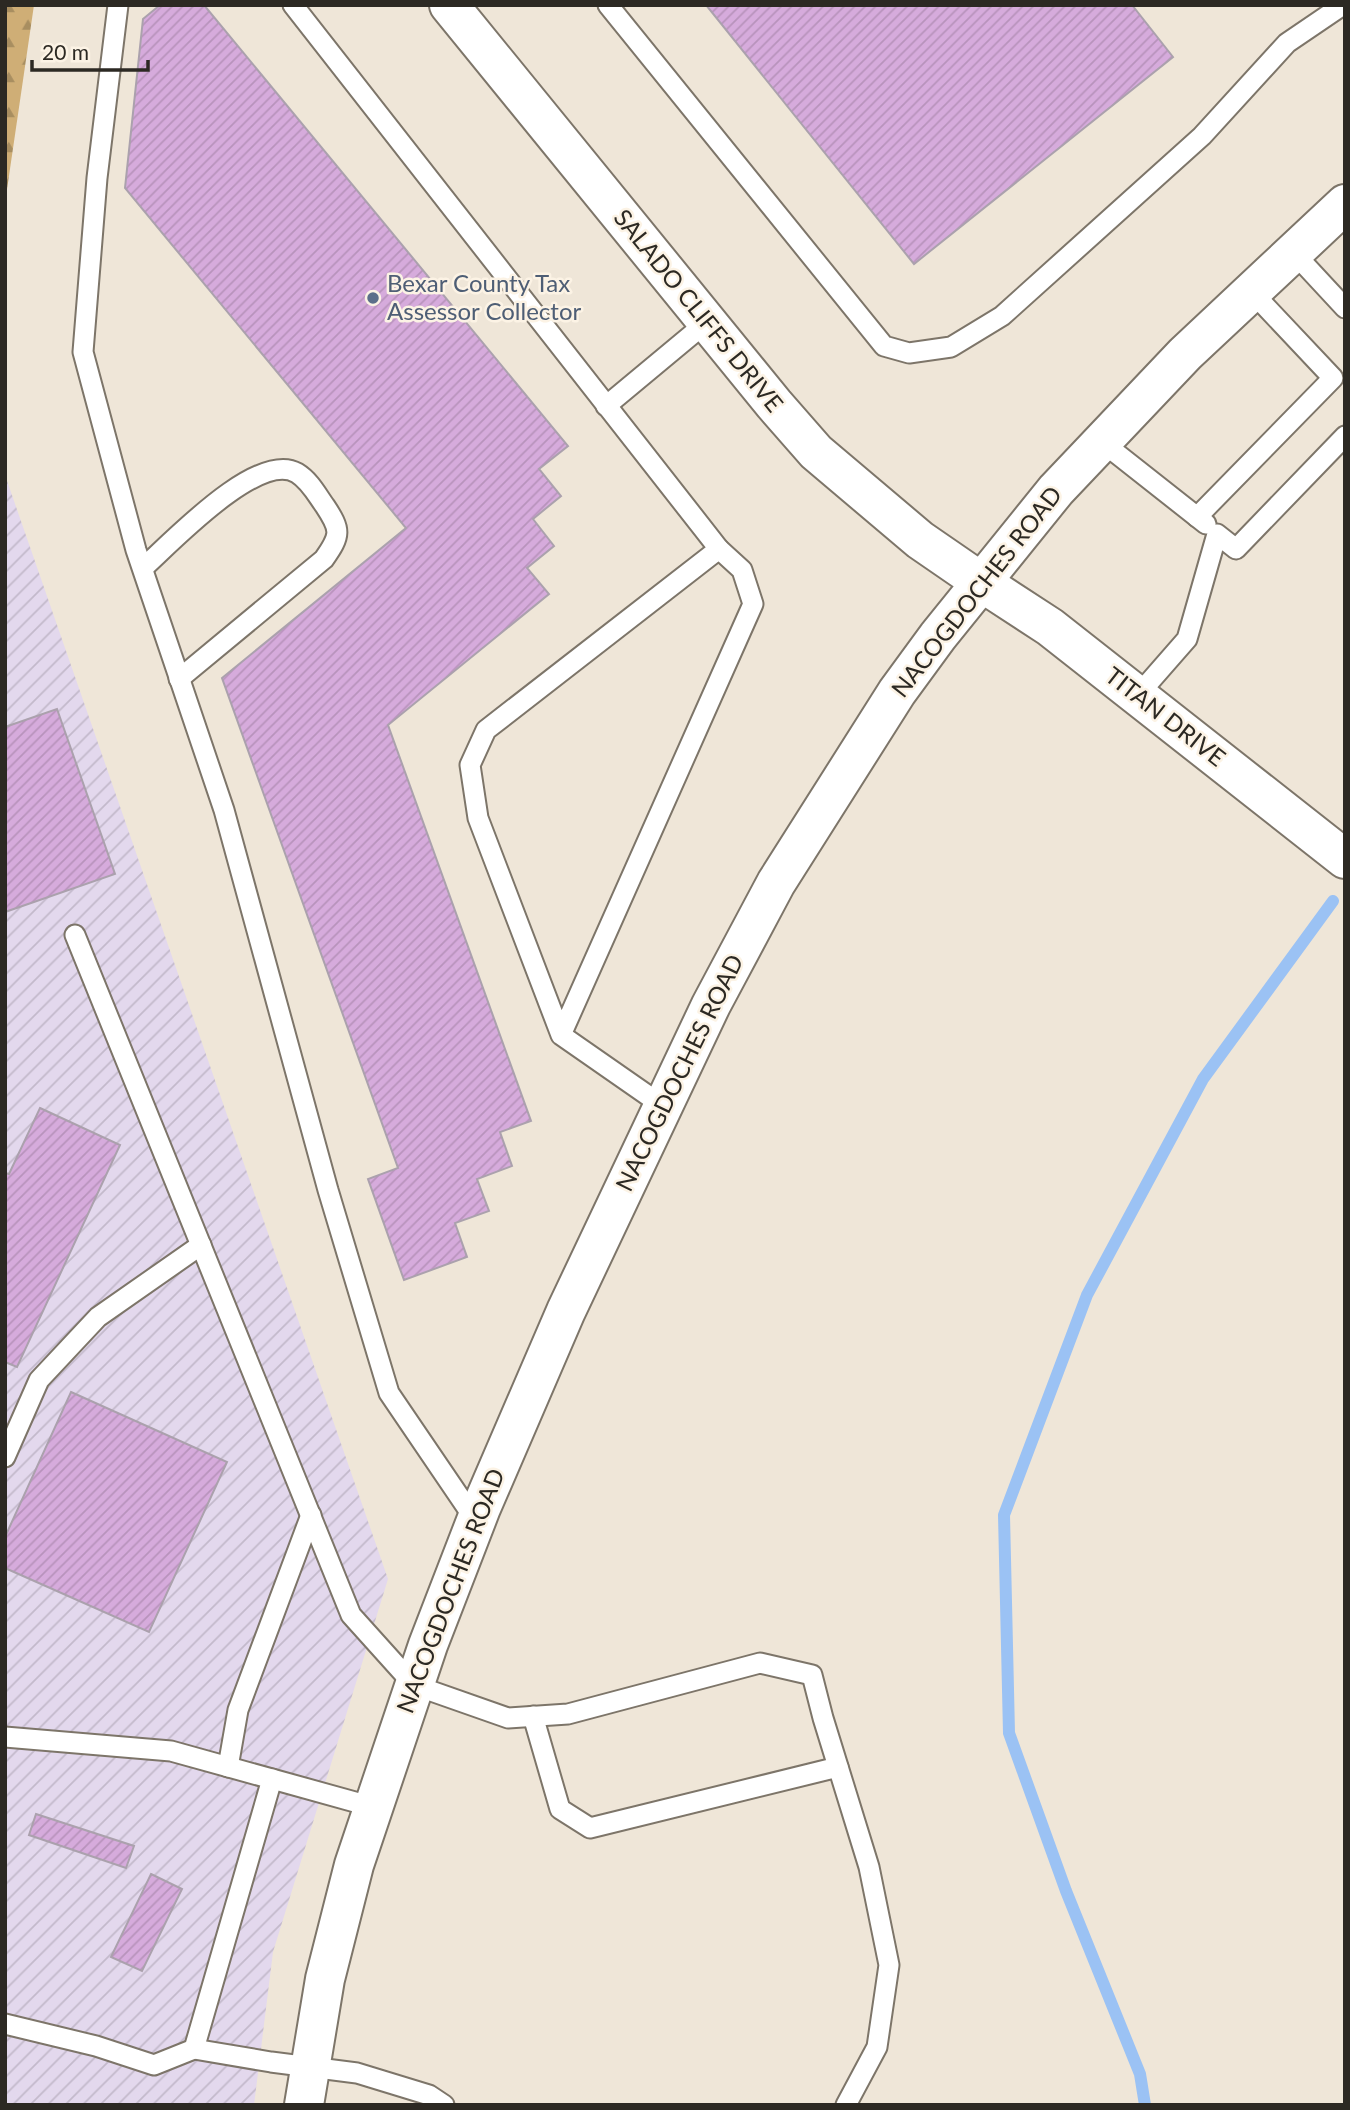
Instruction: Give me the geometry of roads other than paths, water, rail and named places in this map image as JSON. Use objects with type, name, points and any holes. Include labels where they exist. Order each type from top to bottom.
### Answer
[{"type":"main road","name":"SALADO CLIFFS DRIVE","points":[[449,5],[774,404],[817,452],[920,540],[981,582]]},
{"type":"main road","name":"NACOGDOCHES ROAD","points":[[304,2105],[325,1979],[354,1865],[428,1644],[476,1521],[566,1311],[711,1005],[776,883],[897,692],[1056,490],[1185,354],[1345,204]]},
{"type":"main road","name":"TITAN DRIVE","points":[[981,582],[1050,626],[1345,859]]},
{"type":"lane","points":[[118,5],[97,178],[83,352],[143,568],[224,810],[328,1190],[389,1393],[476,1521]]},
{"type":"lane","points":[[293,5],[719,549],[742,570],[753,604],[561,1035]]},
{"type":"lane","points":[[608,5],[884,346],[909,353],[951,347],[1002,316],[1202,136],[1287,43],[1343,5]]},
{"type":"lane","points":[[1293,252],[1345,308]]},
{"type":"lane","points":[[1197,517],[1341,379],[1251,291]]},
{"type":"lane","points":[[606,406],[707,322]]},
{"type":"lane","points":[[1102,442],[1236,550],[1345,436]]},
{"type":"lane","points":[[143,568],[223,496],[253,477],[278,469],[296,472],[309,483],[336,522],[336,541],[324,559],[179,679]]},
{"type":"lane","points":[[1138,695],[1187,639],[1217,534]]},
{"type":"lane","points":[[663,1106],[561,1035],[478,818],[470,765],[486,730],[719,549]]},
{"type":"lane","points":[[75,935],[351,1615],[414,1685],[508,1718],[568,1714],[760,1663],[812,1675],[869,1867],[889,1965],[877,2048],[846,2105]]},
{"type":"lane","points":[[5,1457],[39,1380],[98,1317],[201,1245]]},
{"type":"lane","points":[[228,1767],[238,1710],[311,1515]]},
{"type":"lane","points":[[533,1717],[560,1809],[590,1828],[838,1767]]},
{"type":"lane","points":[[5,1737],[171,1751],[373,1808]]},
{"type":"lane","points":[[194,2049],[272,1779]]},
{"type":"lane","points":[[5,2024],[96,2046],[154,2065],[194,2049],[357,2073],[429,2095],[444,2105]]},
{"type":"waterway","points":[[1145,2105],[1140,2074],[1066,1891],[1009,1733],[1004,1515],[1087,1295],[1203,1079],[1333,901]]},
{"type":"place","name":"Bexar County Tax Assessor Collector","points":[[373,298]]}]
